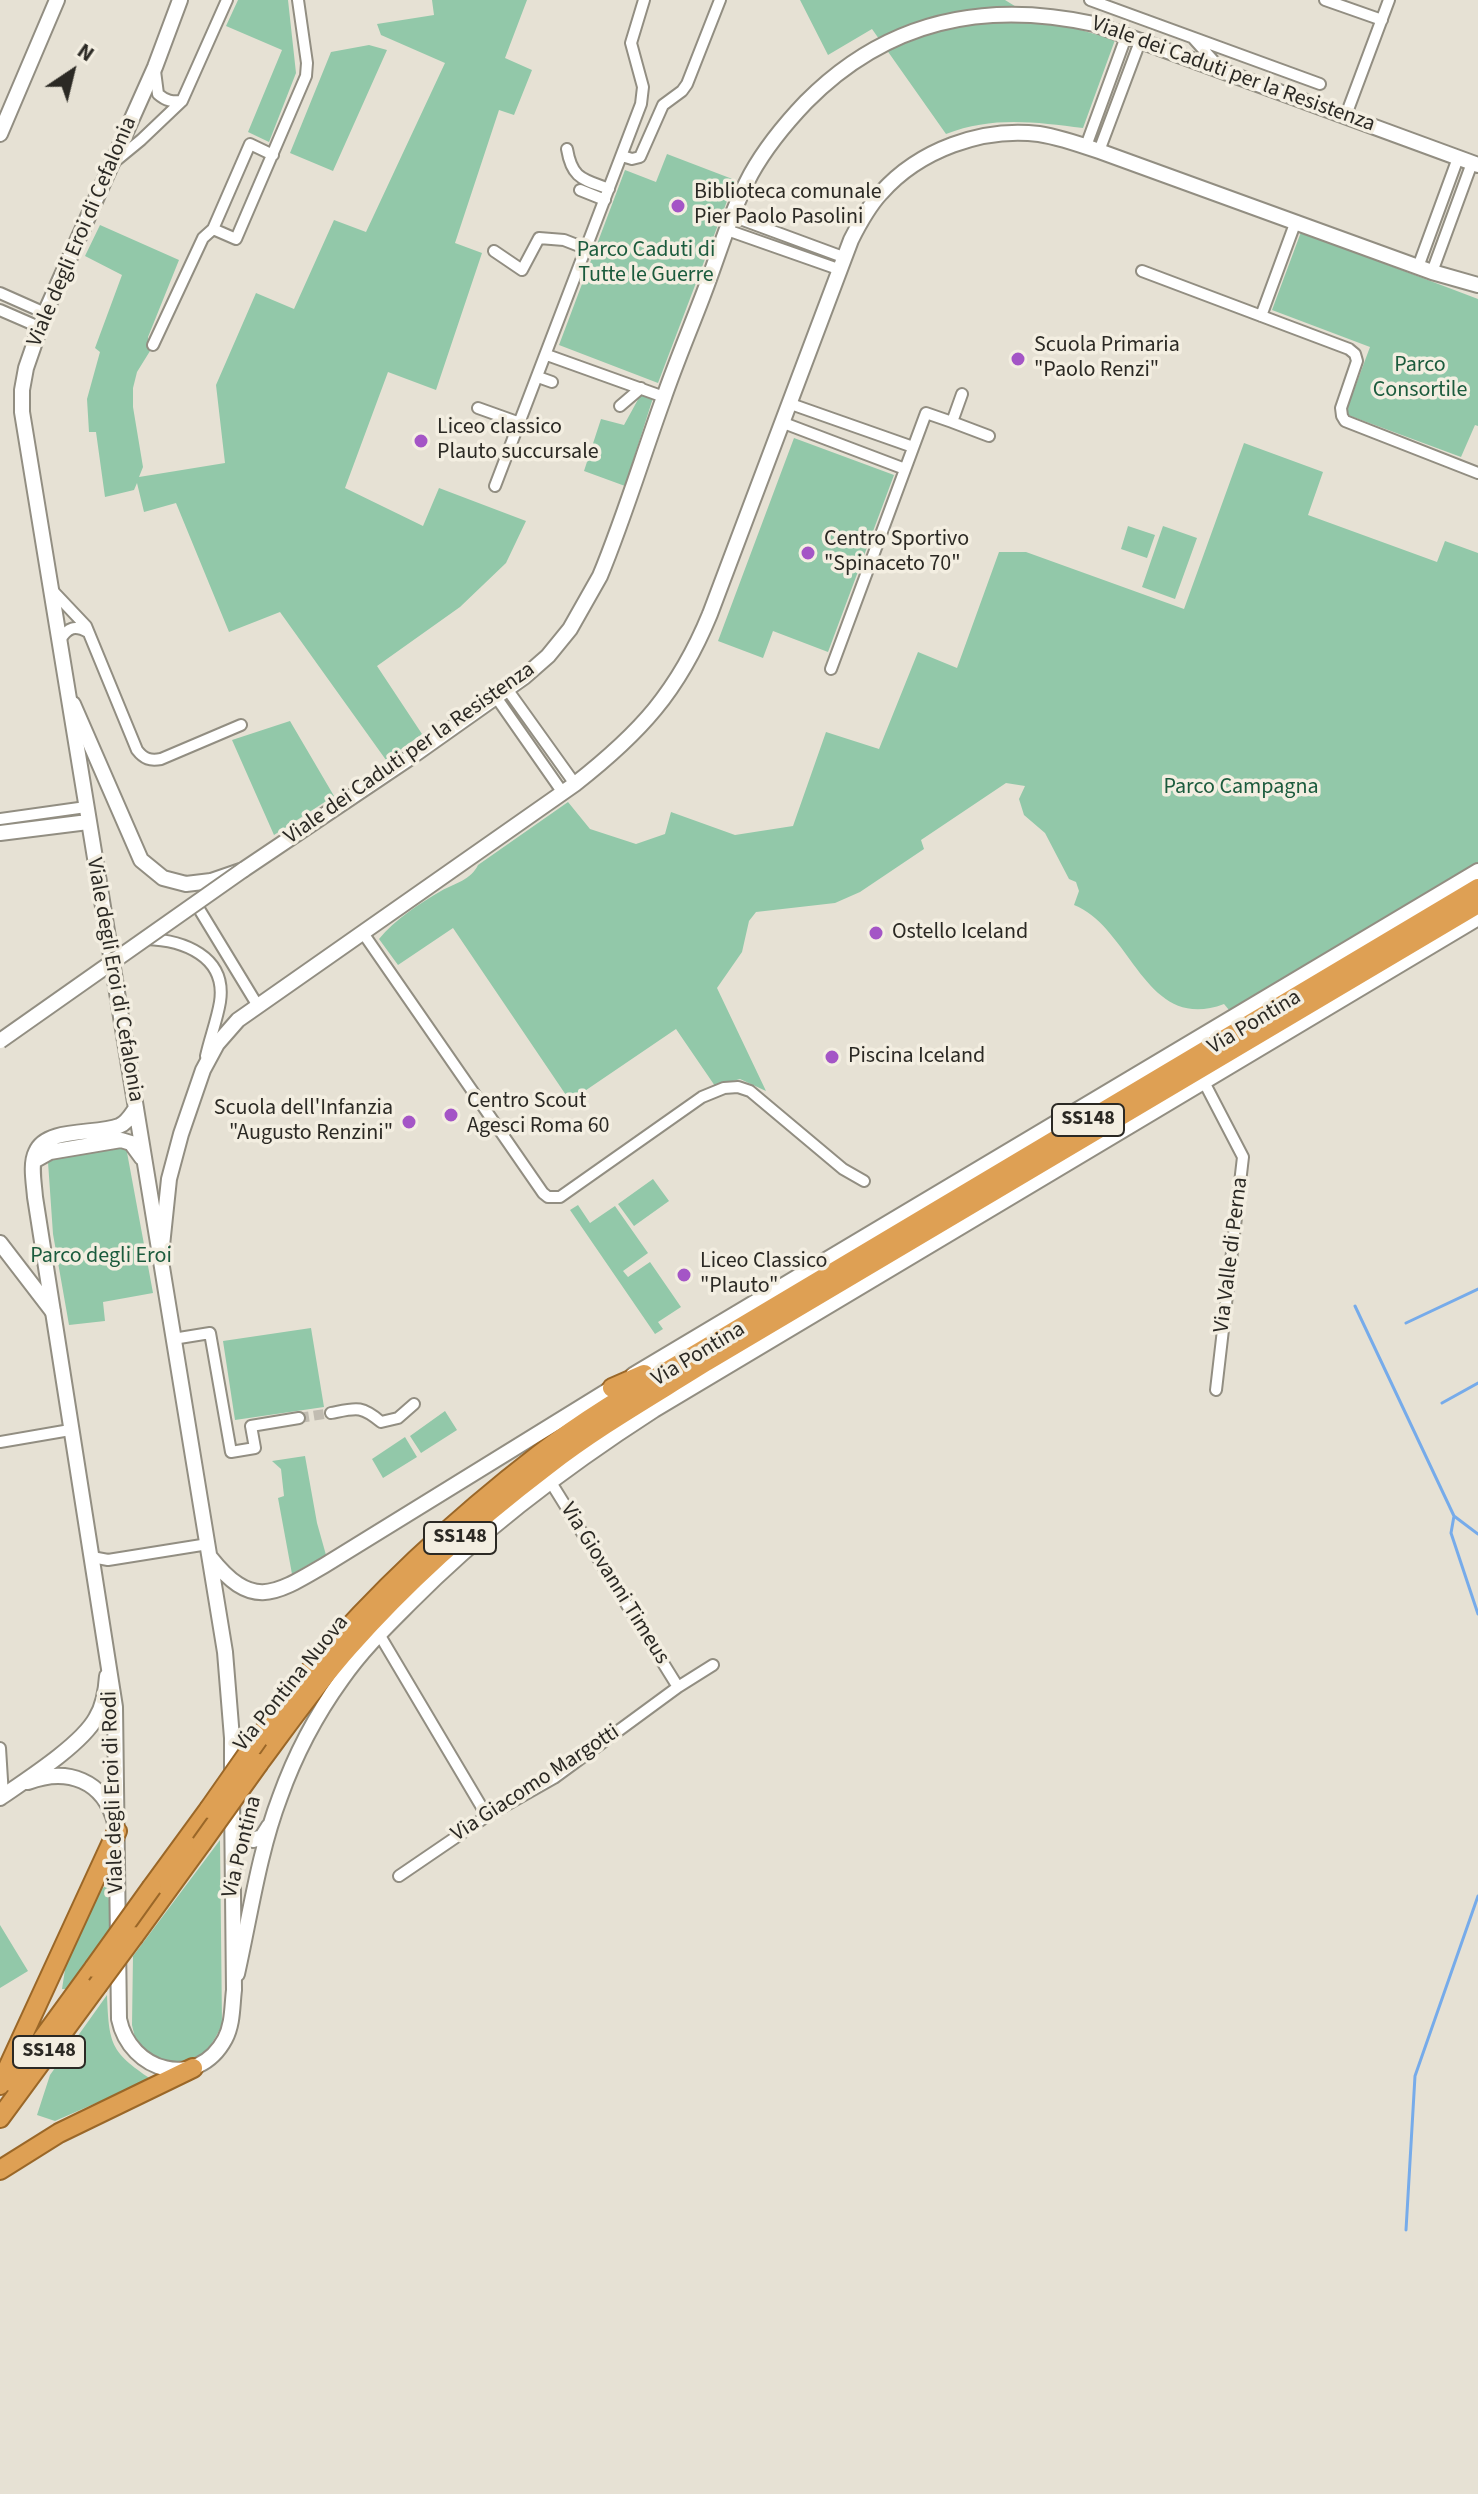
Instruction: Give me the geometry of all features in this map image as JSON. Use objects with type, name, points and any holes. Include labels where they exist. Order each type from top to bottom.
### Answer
[{"type":"highway","name":"Via Pontina","points":[[702,1357],[1478,888]]},
{"type":"highway","name":"Via Pontina","points":[[702,1357],[1478,904]]},
{"type":"highway","points":[[612,1388],[702,1357]]},
{"type":"highway","name":"Via Pontina Nuova","points":[[0,2118],[96,1977],[152,1887],[258,1739],[308,1673],[366,1610],[422,1554],[541,1453],[603,1410],[702,1357]]},
{"type":"highway","name":"Via Pontina Nuova","points":[[0,2097],[96,1977],[134,1936],[259,1763],[349,1648],[427,1567],[490,1511],[549,1464],[702,1357]]},
{"type":"highway","points":[[0,2085],[117,1831]]},
{"type":"highway","points":[[0,2170],[59,2133],[199,2065]]},
{"type":"street","points":[[0,134],[57,0]]},
{"type":"street","name":"Viale degli Eroi di Cefalonia","points":[[180,0],[155,67],[42,320],[26,368],[22,412],[225,1652],[230,1697],[234,1990]]},
{"type":"street","points":[[112,164],[182,101],[227,0]]},
{"type":"street","points":[[213,229],[236,239],[306,76],[298,0]]},
{"type":"street","points":[[495,486],[643,96],[631,43],[644,0]]},
{"type":"street","points":[[622,156],[632,159],[640,157],[663,105],[687,84],[720,0]]},
{"type":"street","points":[[1090,0],[1320,84]]},
{"type":"street","points":[[1325,0],[1382,20]]},
{"type":"street","points":[[1346,115],[1389,0]]},
{"type":"street","points":[[1110,28],[1118,10]]},
{"type":"street","name":"Viale dei Caduti per la Resistenza","points":[[0,1041],[502,693],[548,656],[587,603],[614,540],[664,397],[752,173],[787,123],[829,79],[879,45],[934,23],[970,16],[1006,13],[1053,16],[1110,28],[1469,162]]},
{"type":"street","points":[[1191,36],[1220,68]]},
{"type":"street","points":[[1092,148],[1134,37]]},
{"type":"street","points":[[155,67],[158,94],[164,100],[182,101]]},
{"type":"street","points":[[203,1070],[217,1044],[238,1020],[569,788],[635,733],[663,701],[682,671],[710,614],[840,263],[878,196],[901,174],[929,155],[969,141],[1017,133],[1051,136],[1296,221],[1425,270],[1478,285]]},
{"type":"street","points":[[153,345],[203,238],[213,229],[250,144],[273,155]]},
{"type":"street","points":[[567,149],[569,164],[575,174],[609,189]]},
{"type":"street","points":[[1425,270],[1469,162]]},
{"type":"street","points":[[580,190],[605,200]]},
{"type":"street","points":[[1261,316],[1296,221]]},
{"type":"street","points":[[730,223],[840,263]]},
{"type":"street","points":[[494,251],[522,270],[539,238],[564,240],[587,249]]},
{"type":"street","points":[[1142,271],[1345,347],[1355,354],[1357,364],[1341,408],[1345,421],[1478,473]]},
{"type":"street","points":[[0,293],[42,320]]},
{"type":"street","points":[[0,310],[42,320]]},
{"type":"street","points":[[547,355],[664,397]]},
{"type":"street","points":[[538,377],[552,382]]},
{"type":"street","points":[[620,406],[641,388]]},
{"type":"street","points":[[952,422],[962,394]]},
{"type":"street","points":[[788,403],[913,447]]},
{"type":"street","points":[[478,408],[520,423]]},
{"type":"street","points":[[831,669],[926,413],[989,436]]},
{"type":"street","points":[[781,422],[905,469]]},
{"type":"street","points":[[51,589],[90,633],[137,750],[145,758],[161,759],[241,725]]},
{"type":"street","points":[[59,641],[65,631],[72,627],[80,627],[90,633]]},
{"type":"street","points":[[502,693],[569,788]]},
{"type":"street","points":[[70,696],[137,853],[148,867],[163,878],[186,884],[211,881],[243,870]]},
{"type":"street","points":[[0,819],[87,814]]},
{"type":"street","points":[[0,833],[87,814]]},
{"type":"street","name":"Via Pontina","points":[[209,1551],[222,1572],[246,1589],[277,1591],[1478,871]]},
{"type":"street","points":[[196,904],[258,1006]]},
{"type":"street","name":"Via Pontina","points":[[199,2065],[221,2045],[229,2030],[234,1990],[271,1822],[288,1776],[314,1722],[342,1679],[379,1634],[469,1546],[550,1481],[666,1403],[1478,918]]},
{"type":"street","points":[[363,933],[548,1197],[560,1197],[702,1097],[724,1088],[738,1087],[759,1097],[843,1169],[864,1181]]},
{"type":"street","points":[[146,939],[162,939],[189,946],[201,953],[216,975],[220,1001],[203,1070],[169,1179],[160,1263]]},
{"type":"street","name":"Via Valle di Perna","points":[[1204,1082],[1243,1157],[1216,1390]]},
{"type":"street","points":[[34,1161],[39,1147],[49,1139],[120,1126],[136,1108]]},
{"type":"street","points":[[34,1161],[47,1153],[121,1140],[137,1148],[146,1165]]},
{"type":"street","name":"Viale degli Eroi di Rodi","points":[[34,1161],[35,1197],[115,1713],[118,2008],[123,2033],[134,2051],[151,2063],[169,2069],[199,2065]]},
{"type":"street","points":[[0,1243],[53,1312]]},
{"type":"street","points":[[173,1339],[210,1333],[231,1452],[255,1448],[251,1426],[299,1418]]},
{"type":"street","points":[[331,1413],[359,1408],[381,1422],[398,1418],[414,1404]]},
{"type":"street","points":[[0,1442],[70,1430]]},
{"type":"street","name":"Via Giovanni Timeus","points":[[550,1481],[678,1687]]},
{"type":"street","points":[[92,1557],[108,1560],[209,1551]]},
{"type":"street","points":[[379,1634],[487,1816]]},
{"type":"street","points":[[1,1797],[82,1736],[94,1723],[104,1697],[108,1664]]},
{"type":"street","name":"Via Giacomo Margotti","points":[[399,1876],[487,1816],[554,1778],[713,1665]]},
{"type":"street","points":[[0,1748],[1,1797]]},
{"type":"street","points":[[17,1787],[52,1775],[68,1775],[78,1779],[93,1787],[107,1803],[117,1831]]},
{"type":"street","points":[[232,1820],[241,1833],[255,1840],[262,1837],[271,1822]]},
{"type":"green space","points":[[238,0],[288,0],[296,73],[269,142],[248,132],[282,50],[226,26]]},
{"type":"green space","points":[[432,0],[527,0],[505,58],[532,70],[514,115],[499,110],[455,243],[482,253],[436,390],[388,372],[345,488],[423,526],[439,488],[526,521],[506,563],[460,607],[377,666],[422,734],[386,760],[280,612],[229,632],[176,503],[144,512],[137,483],[134,490],[105,497],[96,432],[89,432],[87,399],[100,352],[95,348],[122,275],[85,256],[100,225],[179,260],[148,337],[150,351],[137,372],[133,388],[143,467],[139,477],[225,463],[216,385],[256,293],[294,309],[334,220],[366,232],[445,63],[381,35],[377,24],[434,15]]},
{"type":"green space","points":[[800,0],[1005,0],[1044,24],[1074,28],[1115,40],[1083,128],[997,123],[946,134],[872,29],[828,55]]},
{"type":"green space","points":[[369,45],[387,50],[333,171],[290,153],[331,52]]},
{"type":"green space","name":"Parco Caduti di Tutte le Guerre","points":[[667,154],[735,180],[658,383],[559,345],[625,170],[656,182]]},
{"type":"green space","name":"Parco Consortile","points":[[1301,232],[1478,299],[1478,426],[1475,425],[1461,457],[1345,414],[1370,347],[1272,310]]},
{"type":"green space","points":[[641,394],[653,398],[625,486],[584,471],[601,419],[624,425]]},
{"type":"green space","name":"Centro Sportivo \"Spinaceto 70\"","points":[[794,438],[894,475],[828,652],[773,631],[763,658],[718,641]]},
{"type":"green space","name":"Parco Campagna","points":[[1244,443],[1323,472],[1308,515],[1437,562],[1445,541],[1478,553],[1478,862],[1327,956],[1229,1010],[1224,1004],[1197,1009],[1175,1004],[1157,992],[1094,917],[1074,905],[1079,891],[1076,882],[1069,879],[1045,833],[1024,815],[1019,799],[1025,786],[1006,783],[921,840],[924,849],[860,892],[835,903],[756,912],[749,921],[742,952],[717,988],[766,1091],[740,1079],[715,1086],[676,1029],[570,1101],[453,928],[398,965],[379,939],[408,912],[467,878],[478,865],[568,802],[590,829],[636,844],[665,834],[671,812],[735,835],[793,826],[826,732],[879,749],[918,652],[957,668],[999,552],[1026,552],[1184,609]]},
{"type":"green space","points":[[1128,526],[1155,535],[1147,558],[1121,549]]},
{"type":"green space","points":[[1163,526],[1197,538],[1175,599],[1142,587]]},
{"type":"green space","points":[[290,721],[334,796],[274,835],[232,740]]},
{"type":"green space","name":"Parco degli Eroi","points":[[126,1147],[153,1293],[103,1302],[105,1321],[69,1325],[53,1234],[48,1162]]},
{"type":"green space","points":[[653,1179],[669,1201],[634,1226],[618,1204]]},
{"type":"green space","points":[[578,1205],[590,1223],[615,1206],[648,1253],[623,1271],[628,1277],[650,1262],[681,1307],[658,1322],[663,1329],[655,1334],[570,1210]]},
{"type":"green space","points":[[311,1328],[324,1407],[235,1420],[223,1341]]},
{"type":"green space","points":[[445,1411],[457,1430],[421,1453],[410,1436]]},
{"type":"green space","points":[[405,1437],[417,1457],[383,1478],[372,1459]]},
{"type":"green space","points":[[305,1456],[326,1555],[292,1574],[278,1498],[284,1496],[281,1469],[272,1461]]},
{"type":"green space","points":[[220,1840],[222,2025],[202,2055],[166,2065],[148,2053],[135,2038],[132,2025],[133,1956]]},
{"type":"green space","points":[[107,1885],[112,1924],[70,1989],[62,1989],[66,1963],[97,1892]]},
{"type":"green space","points":[[0,1925],[28,1971],[0,1988]]},
{"type":"green space","points":[[107,1995],[114,2045],[127,2061],[151,2079],[55,2121],[37,2115],[50,2075]]},
{"type":"waterway","points":[[1406,1323],[1478,1289]]},
{"type":"waterway","points":[[1355,1306],[1454,1516],[1478,1534]]},
{"type":"waterway","points":[[1442,1403],[1478,1383]]},
{"type":"waterway","points":[[1454,1516],[1451,1533],[1478,1614]]},
{"type":"waterway","points":[[1406,2230],[1415,2076],[1478,1896]]},
{"type":"tunnel","points":[[299,1418],[331,1413]]},
{"type":"place","name":"Biblioteca comunale Pier Paolo Pasolini","points":[[678,206]]},
{"type":"place","name":"Scuola Primaria \"Paolo Renzi\"","points":[[1018,359]]},
{"type":"place","name":"Liceo classico Plauto succursale","points":[[421,441]]},
{"type":"place","name":"Centro Sportivo \"Spinaceto 70\"","points":[[808,553]]},
{"type":"place","name":"Ostello Iceland","points":[[876,933]]},
{"type":"place","name":"Piscina Iceland","points":[[832,1057]]},
{"type":"place","name":"Centro Scout Agesci Roma 60","points":[[451,1115]]},
{"type":"place","name":"Scuola dell'Infanzia \"Augusto Renzini\"","points":[[409,1122]]},
{"type":"place","name":"Liceo Classico \"Plauto\"","points":[[684,1275]]}]
